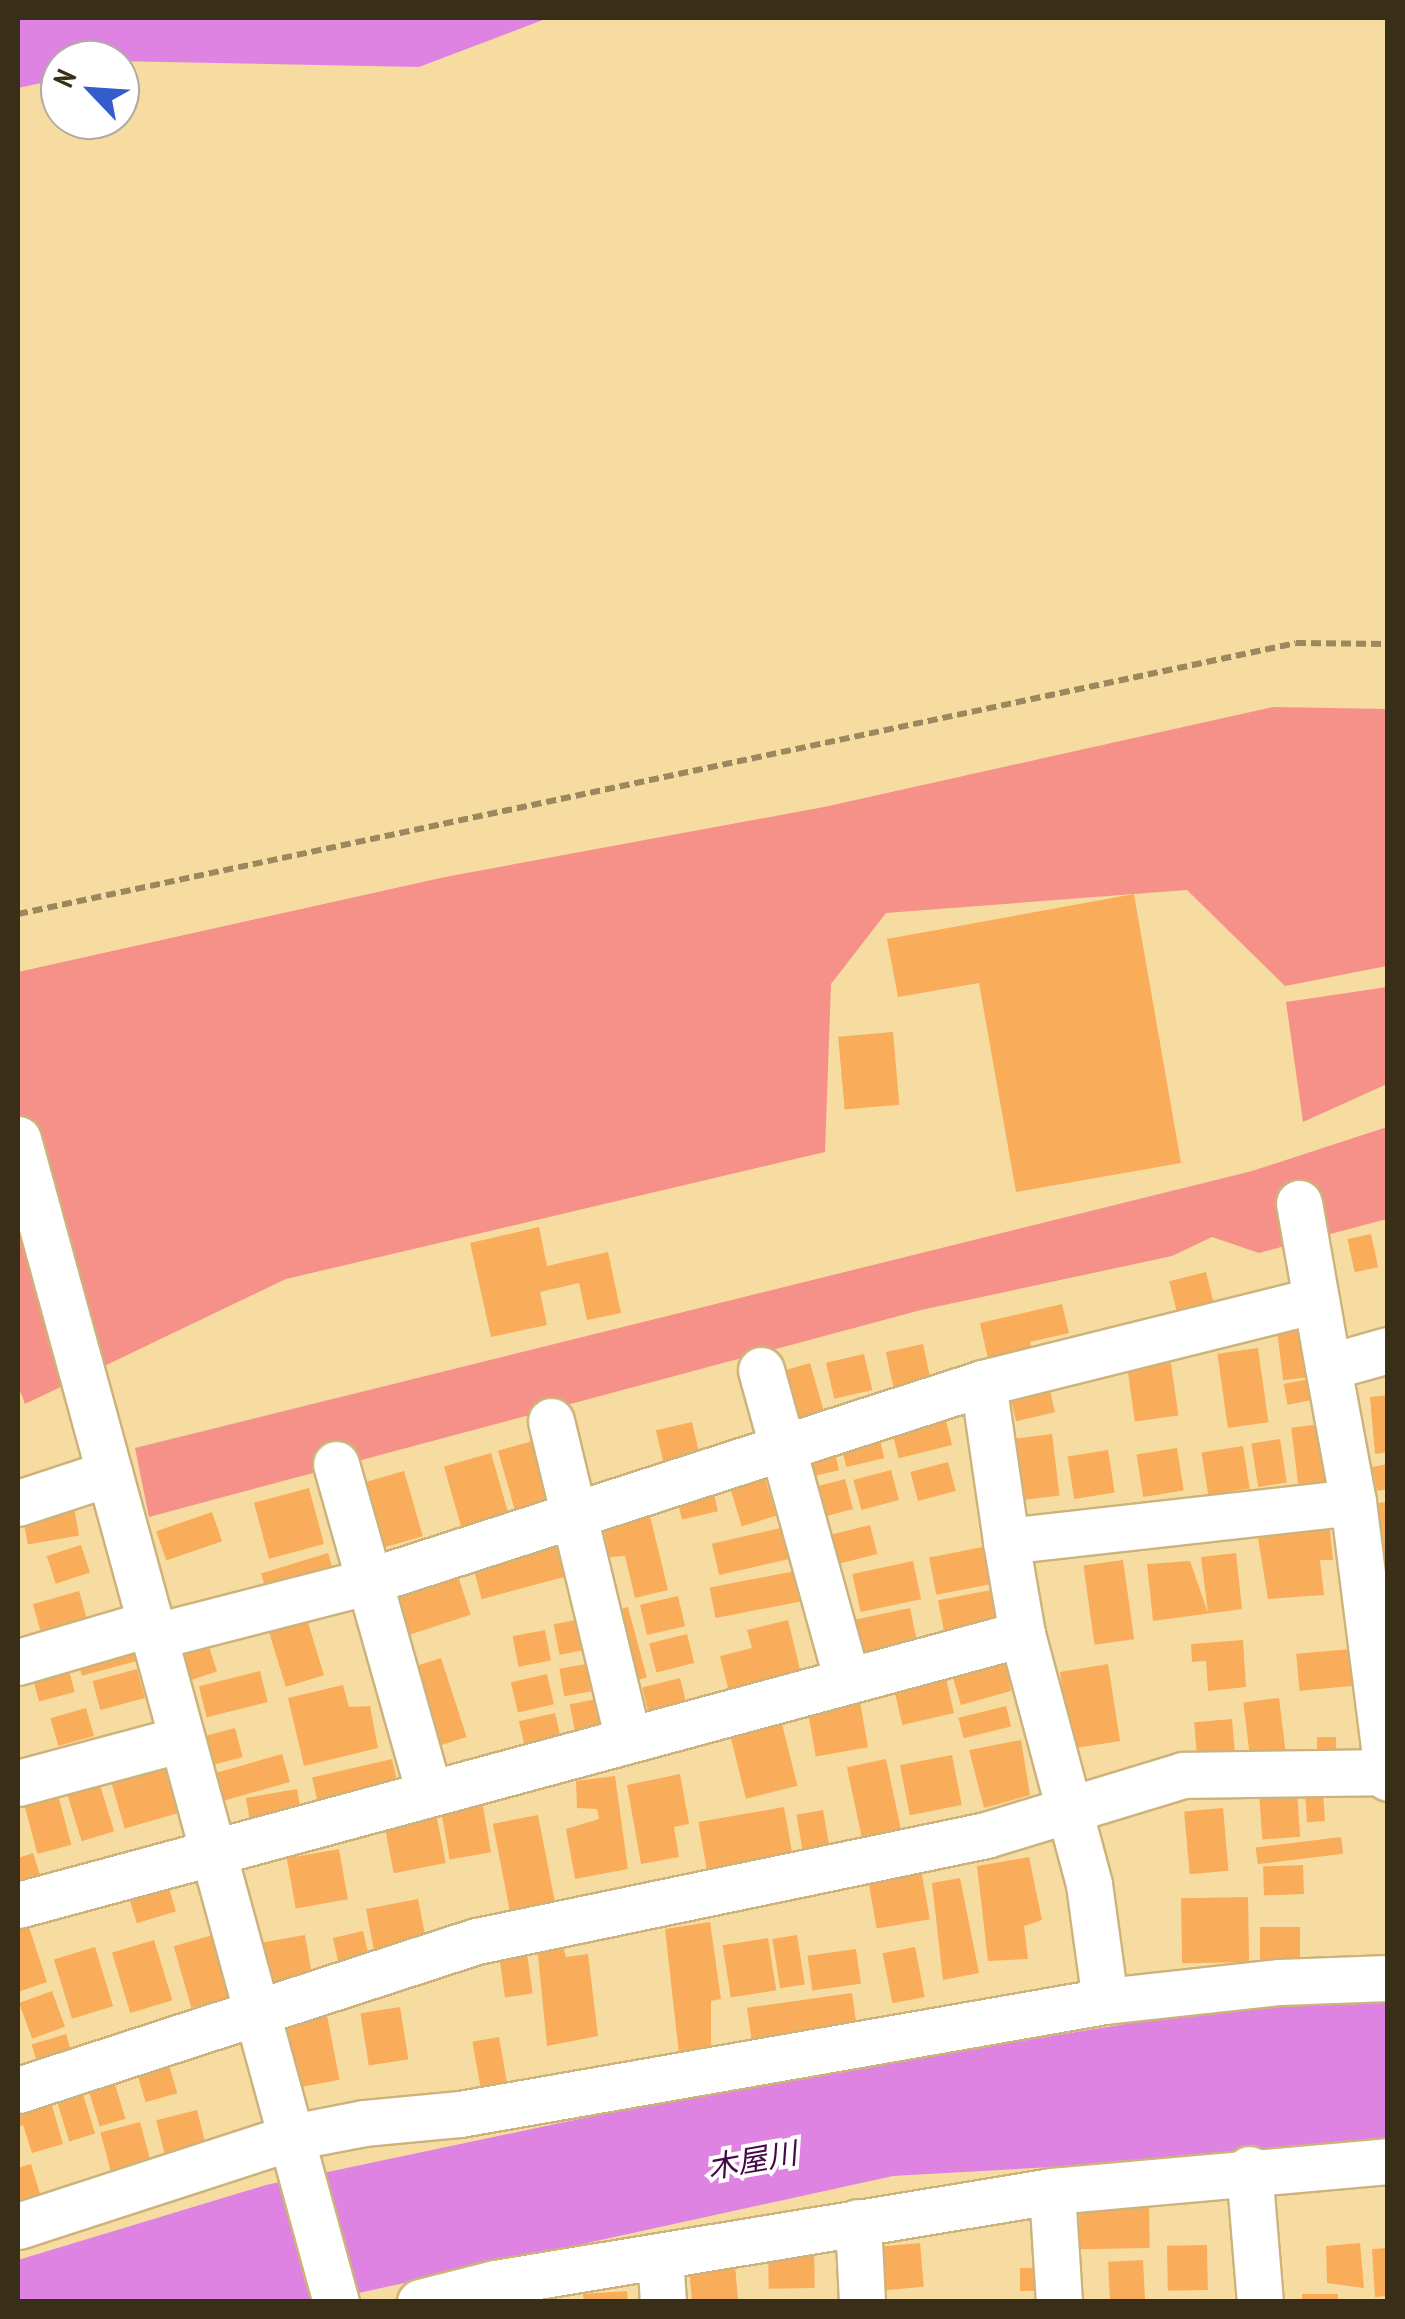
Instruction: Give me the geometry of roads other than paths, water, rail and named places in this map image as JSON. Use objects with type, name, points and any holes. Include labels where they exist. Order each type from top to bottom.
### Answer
[{"type":"street","points":[[18,1140],[208,1850],[336,2301]]},
{"type":"street","points":[[18,2090],[253,2010],[476,1941],[895,1856],[1182,1775],[1387,1774],[1353,1502],[1299,1204]]},
{"type":"street","points":[[18,1662],[366,1582],[780,1445],[984,1383],[1316,1300]]},
{"type":"street","points":[[1328,1367],[1388,1350]]},
{"type":"street","points":[[760,1370],[847,1680]]},
{"type":"street","points":[[984,1383],[1022,1634],[1089,1884],[1105,2002]]},
{"type":"street","points":[[551,1421],[577,1512],[628,1739]]},
{"type":"street","points":[[336,1464],[366,1582],[428,1790]]},
{"type":"street","points":[[18,1504],[108,1473]]},
{"type":"street","points":[[1006,1540],[1353,1502]]},
{"type":"street","points":[[18,1905],[428,1790],[1022,1634]]},
{"type":"street","points":[[18,1783],[179,1740]]},
{"type":"street","points":[[18,2226],[295,2148],[1105,2002],[1280,1982],[1388,1978]]},
{"type":"street","points":[[420,2302],[660,2256],[1052,2191],[1250,2170],[1388,2161]]},
{"type":"street","points":[[1250,2170],[1260,2302]]},
{"type":"street","points":[[1052,2191],[1059,2302]]},
{"type":"street","points":[[858,2222],[862,2302]]},
{"type":"street","points":[[660,2256],[662,2302]]},
{"type":"water","points":[[18,18],[548,18],[419,67],[140,62],[140,40],[40,40],[40,83],[18,88]]},
{"type":"water","name":"木屋川","points":[[1387,1981],[1387,2148],[893,2176],[322,2301],[18,2302],[18,2260],[266,2185],[693,2095]]}]
